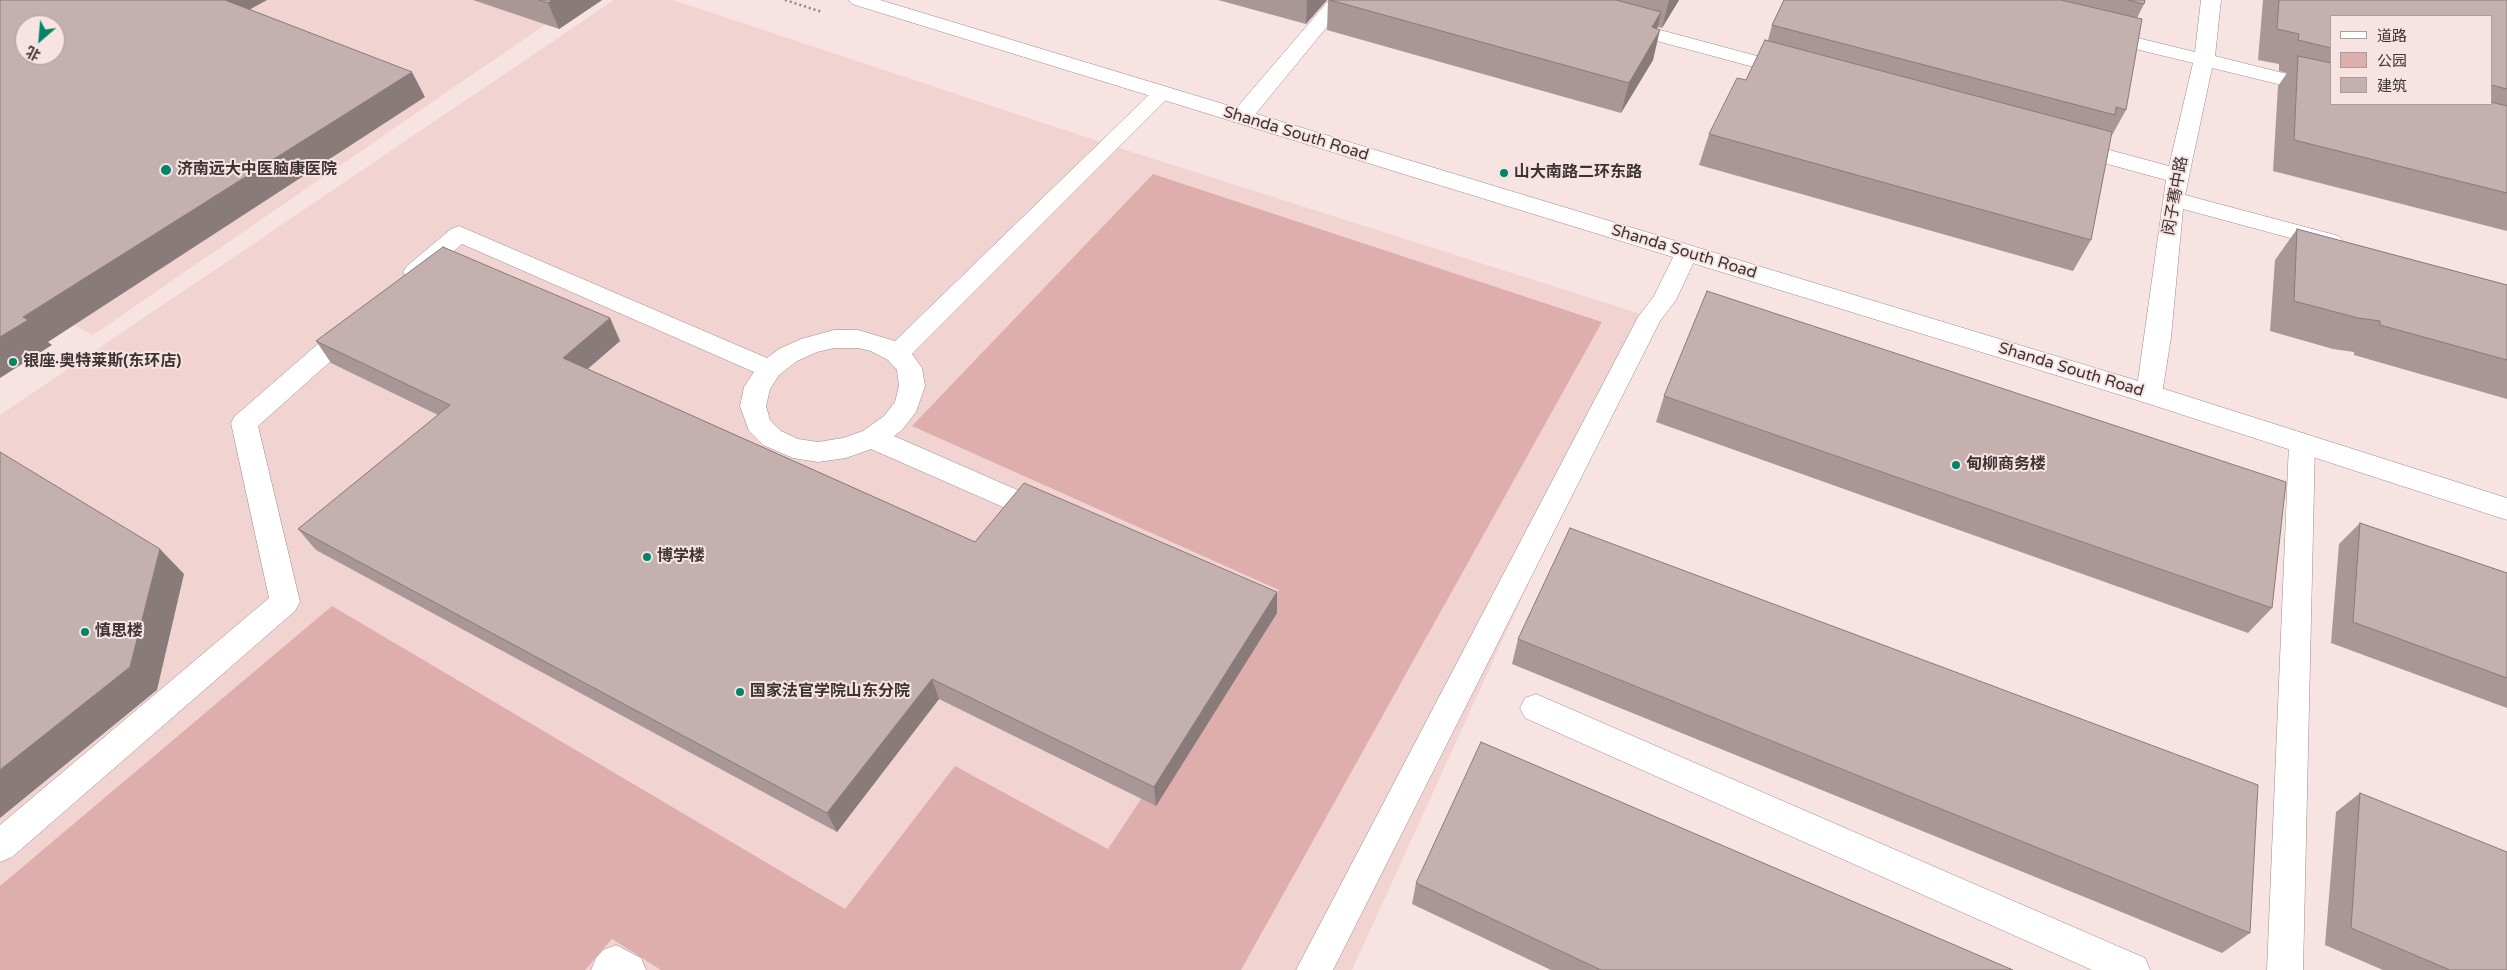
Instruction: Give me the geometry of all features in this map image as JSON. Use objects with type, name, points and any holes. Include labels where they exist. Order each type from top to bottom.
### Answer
[{"type":"street","name":"Shanda South Road","points":[[859,0],[2148,394],[2507,508]]},
{"type":"street","points":[[1241,117],[1339,0]]},
{"type":"street","name":"闵子骞中路","points":[[2148,394],[2158,337],[2173,199],[2204,59],[2211,0]]},
{"type":"street","points":[[1604,21],[1814,78]]},
{"type":"street","points":[[2078,30],[2330,91]]},
{"type":"street","points":[[897,354],[1162,93]]},
{"type":"street","points":[[2054,142],[2178,176]]},
{"type":"street","points":[[2173,199],[2354,246]]},
{"type":"street","points":[[400,286],[459,234],[770,369]]},
{"type":"street","points":[[1314,970],[1650,317],[1664,300],[1686,253]]},
{"type":"street","points":[[0,846],[286,602],[244,424],[370,312]]},
{"type":"street","points":[[834,339],[858,339],[879,344],[897,354],[909,368],[912,386],[907,405],[894,423],[872,438],[846,448],[818,452],[793,448],[772,438],[758,424],[753,406],[757,387],[770,369],[788,355],[810,345],[834,339]]},
{"type":"street","points":[[872,438],[1012,500]]},
{"type":"street","points":[[2285,970],[2302,443]]},
{"type":"street","points":[[1536,708],[2132,970]]},
{"type":"street","points":[[609,970],[616,962],[628,970]]},
{"type":"shaded area","name":"济南远大中医脑康医院","points":[[29,0],[581,0],[93,335],[0,286],[0,15]]},
{"type":"shaded area","name":"国家法官学院山东分院","points":[[614,0],[673,0],[1110,145],[1650,317],[1352,970],[0,970],[0,415]]},
{"type":"green space","points":[[1153,174],[1602,322],[1241,970],[661,970],[612,939],[585,970],[0,970],[0,886],[332,606],[845,909],[955,766],[1108,849],[1279,590],[912,426]]},
{"type":"building","name":"济南远大中医脑康医院","points":[[0,0],[225,0],[412,72],[23,317],[28,320],[0,337]]},
{"type":"building","points":[[539,0],[552,0],[548,3]]},
{"type":"building","points":[[1330,0],[1616,0],[1661,12],[1652,27],[1660,30],[1629,83]]},
{"type":"building","points":[[1784,0],[2061,0],[2142,19],[2126,110],[2116,107],[2115,115],[1772,25]]},
{"type":"building","points":[[2128,0],[2145,0],[2144,4]]},
{"type":"building","points":[[2279,0],[2507,0],[2507,89],[2492,85],[2492,15],[2330,15],[2330,48],[2298,40],[2299,34],[2277,29]]},
{"type":"building","points":[[1765,40],[2112,132],[2091,240],[1709,134],[1737,78],[1746,80]]},
{"type":"building","points":[[2298,56],[2330,63],[2330,105],[2492,105],[2492,102],[2507,106],[2507,193],[2294,140]]},
{"type":"building","points":[[2297,229],[2507,285],[2507,360],[2380,325],[2380,321],[2358,318],[2294,301]]},
{"type":"building","name":"博学楼","points":[[443,247],[610,318],[563,358],[975,542],[1024,483],[1277,592],[1154,787],[932,679],[827,813],[298,529],[450,405],[316,341]]},
{"type":"building","name":"甸柳商务楼","points":[[1707,291],[2286,482],[2272,608],[1664,396]]},
{"type":"building","name":"慎思楼","points":[[0,452],[160,549],[130,667],[0,770]]},
{"type":"building","points":[[2360,523],[2507,573],[2507,678],[2353,622]]},
{"type":"building","points":[[1570,528],[2258,785],[2250,933],[1518,639]]},
{"type":"building","points":[[1481,742],[2013,970],[1601,970],[1416,883]]},
{"type":"building","points":[[2360,793],[2507,852],[2507,970],[2450,970],[2351,928]]},
{"type":"place","name":"济南远大中医脑康医院","points":[[166,170]]},
{"type":"place","name":"山大南路二环东路","points":[[1504,173]]},
{"type":"place","name":"银座·奥特莱斯(东环店)","points":[[13,362]]},
{"type":"place","name":"甸柳商务楼","points":[[1956,465]]},
{"type":"place","name":"博学楼","points":[[647,557]]},
{"type":"place","name":"慎思楼","points":[[85,632]]},
{"type":"place","name":"国家法官学院山东分院","points":[[740,692]]}]
